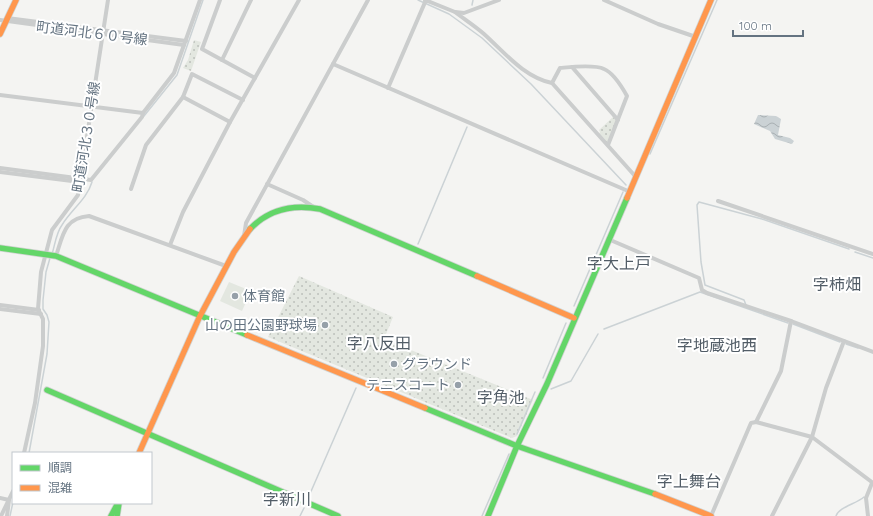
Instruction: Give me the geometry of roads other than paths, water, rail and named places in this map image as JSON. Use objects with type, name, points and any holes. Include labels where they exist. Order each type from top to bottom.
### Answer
[{"type":"street","points":[[0,34],[4,19],[16,0]]},
{"type":"street","name":"町道河北３０号線","points":[[24,452],[34,410],[43,346],[43,319],[40,312],[40,282],[52,254],[52,230],[76,198],[108,0]]},
{"type":"street","points":[[0,172],[91,180],[142,117],[143,113],[174,73],[200,0]]},
{"type":"street","points":[[220,0],[202,49],[255,78]]},
{"type":"street","points":[[222,60],[251,0]]},
{"type":"street","points":[[244,236],[246,224],[267,184],[368,0]]},
{"type":"street","points":[[388,88],[425,0],[455,12],[483,33],[512,61],[528,73],[534,77],[552,83],[635,176]]},
{"type":"street","points":[[455,12],[464,13],[499,0]]},
{"type":"street","points":[[604,0],[658,24],[696,37]]},
{"type":"street","points":[[488,516],[517,446],[547,384],[628,191],[712,0]]},
{"type":"street","points":[[170,245],[176,226],[230,122],[297,1]]},
{"type":"street","points":[[4,19],[185,43]]},
{"type":"street","points":[[333,64],[628,191]]},
{"type":"street","points":[[552,83],[560,68],[572,67],[605,69],[620,84],[627,96],[608,145]]},
{"type":"street","points":[[572,67],[618,120]]},
{"type":"street","points":[[131,189],[146,145],[183,97],[192,74],[242,100]]},
{"type":"street","points":[[0,95],[143,113]]},
{"type":"street","points":[[183,97],[230,122]]},
{"type":"street","points":[[0,168],[80,180]]},
{"type":"street","points":[[267,184],[303,200],[315,208],[574,318]]},
{"type":"street","points":[[718,201],[873,254]]},
{"type":"street","points":[[139,452],[200,315],[244,236],[257,222],[275,211],[296,206],[315,208]]},
{"type":"street","points":[[52,254],[66,227],[72,220],[89,216],[226,266]]},
{"type":"street","points":[[608,239],[699,278],[702,290],[707,293],[791,321],[873,352]]},
{"type":"street","points":[[0,248],[52,254],[517,446],[680,503],[711,516],[743,437],[751,423],[756,422],[812,437],[846,461],[872,483],[866,498],[868,516]]},
{"type":"street","points":[[0,305],[40,312]]},
{"type":"street","points":[[0,309],[40,312]]},
{"type":"street","points":[[756,422],[781,371],[791,321]]},
{"type":"street","points":[[772,516],[812,437],[826,388],[844,341]]},
{"type":"street","points":[[47,390],[338,516]]},
{"type":"street","points":[[1,516],[12,493]]},
{"type":"street","points":[[0,498],[9,500]]},
{"type":"street","points":[[7,516],[9,500]]},
{"type":"street","points":[[111,516],[117,504]]},
{"type":"street","points":[[117,516],[118,504]]},
{"type":"water","points":[[758,115],[776,116],[781,119],[778,135],[790,138],[794,141],[792,144],[775,139],[770,131],[754,124]]},
{"type":"waterway","points":[[144,116],[177,75],[203,0]]},
{"type":"waterway","points":[[418,0],[449,14],[482,38],[531,84],[626,185]]},
{"type":"waterway","points":[[472,5],[473,0]]},
{"type":"waterway","points":[[650,154],[717,0]]},
{"type":"waterway","points":[[418,244],[467,127]]},
{"type":"waterway","points":[[52,254],[60,228],[83,199],[92,182]]},
{"type":"waterway","points":[[574,306],[623,192]]},
{"type":"waterway","points":[[746,305],[744,300],[705,285],[701,262],[697,205],[699,202],[762,219],[849,249]]},
{"type":"waterway","points":[[855,252],[873,258]]},
{"type":"waterway","points":[[29,452],[47,354],[49,322],[43,309],[43,300],[46,272],[50,258]]},
{"type":"waterway","points":[[604,329],[700,292],[788,323]]},
{"type":"waterway","points":[[543,378],[566,323]]},
{"type":"waterway","points":[[793,324],[840,342]]},
{"type":"waterway","points":[[551,389],[571,381],[598,334]]},
{"type":"waterway","points":[[846,344],[858,348]]},
{"type":"waterway","points":[[309,496],[356,388]]},
{"type":"waterway","points":[[517,434],[535,392]]},
{"type":"waterway","points":[[482,516],[509,454]]},
{"type":"waterway","points":[[836,516],[841,510],[864,497]]},
{"type":"waterway","points":[[10,516],[13,504]]},
{"type":"waterway","points":[[300,516],[304,508]]},
{"type":"place","name":"体育館","points":[[235,296]]},
{"type":"place","name":"山の田公園野球場","points":[[325,325]]},
{"type":"place","name":"グラウンド","points":[[394,364]]},
{"type":"place","name":"テニスコート","points":[[458,385]]},
{"type":"district","name":"字大上戸","points":[[619,263]]},
{"type":"district","name":"字柿畑","points":[[837,284]]},
{"type":"district","name":"字八反田","points":[[379,343]]},
{"type":"district","name":"字地蔵池西","points":[[717,345]]},
{"type":"district","name":"字角池","points":[[501,397]]},
{"type":"district","name":"字上舞台","points":[[689,481]]},
{"type":"district","name":"字新川","points":[[287,499]]}]
